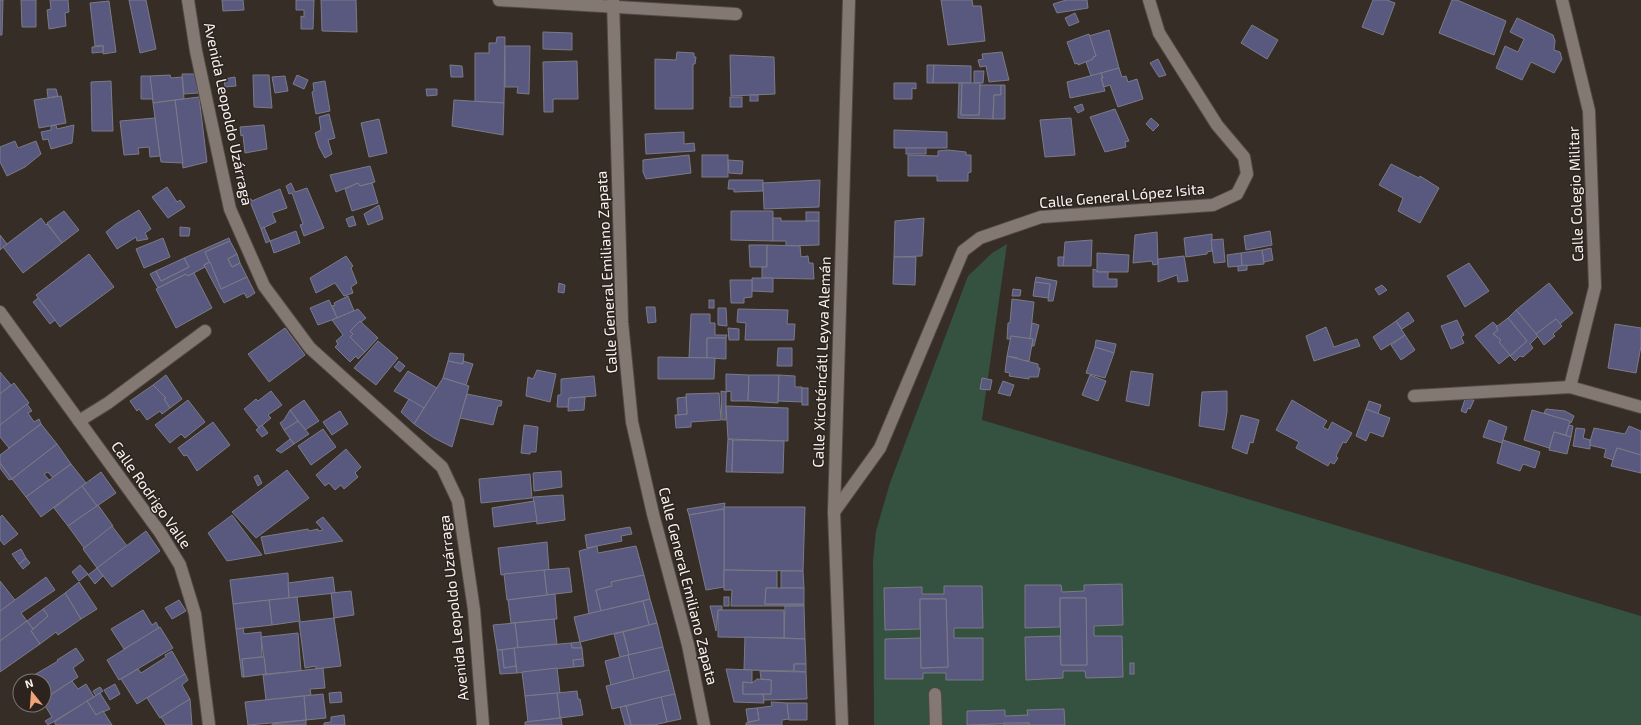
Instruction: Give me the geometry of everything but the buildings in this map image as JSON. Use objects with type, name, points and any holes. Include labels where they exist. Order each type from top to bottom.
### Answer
[{"type":"street","name":"Avenida Leopoldo Uzárraga","points":[[188,0],[196,51],[230,209],[264,286],[310,348],[442,467],[458,502],[474,610],[483,725]]},
{"type":"street","points":[[499,0],[613,3],[736,14]]},
{"type":"street","name":"Calle Xicoténcátl Leyva Alemán","points":[[842,725],[834,512],[849,0]]},
{"type":"street","name":"Calle General López Isita","points":[[834,512],[880,448],[963,251],[980,238],[1040,217],[1213,205],[1237,194],[1247,174],[1244,157],[1217,125],[1159,33],[1149,0]]},
{"type":"street","name":"Calle Colegio Militar","points":[[1562,0],[1589,111],[1595,287],[1570,387]]},
{"type":"street","name":"Calle General Emiliano Zapata","points":[[613,3],[622,322],[632,422],[653,514],[688,645],[704,725]]},
{"type":"street","name":"Calle Rodrigo Valle","points":[[0,312],[161,534],[180,565],[195,614],[210,725]]},
{"type":"street","points":[[79,421],[108,403],[205,331]]},
{"type":"street","points":[[1414,396],[1570,387],[1641,407]]},
{"type":"street","points":[[935,694],[936,725]]},
{"type":"green space","points":[[1007,244],[982,420],[1641,616],[1641,725],[874,725],[873,560],[876,531],[890,483],[968,276],[992,253]]}]
